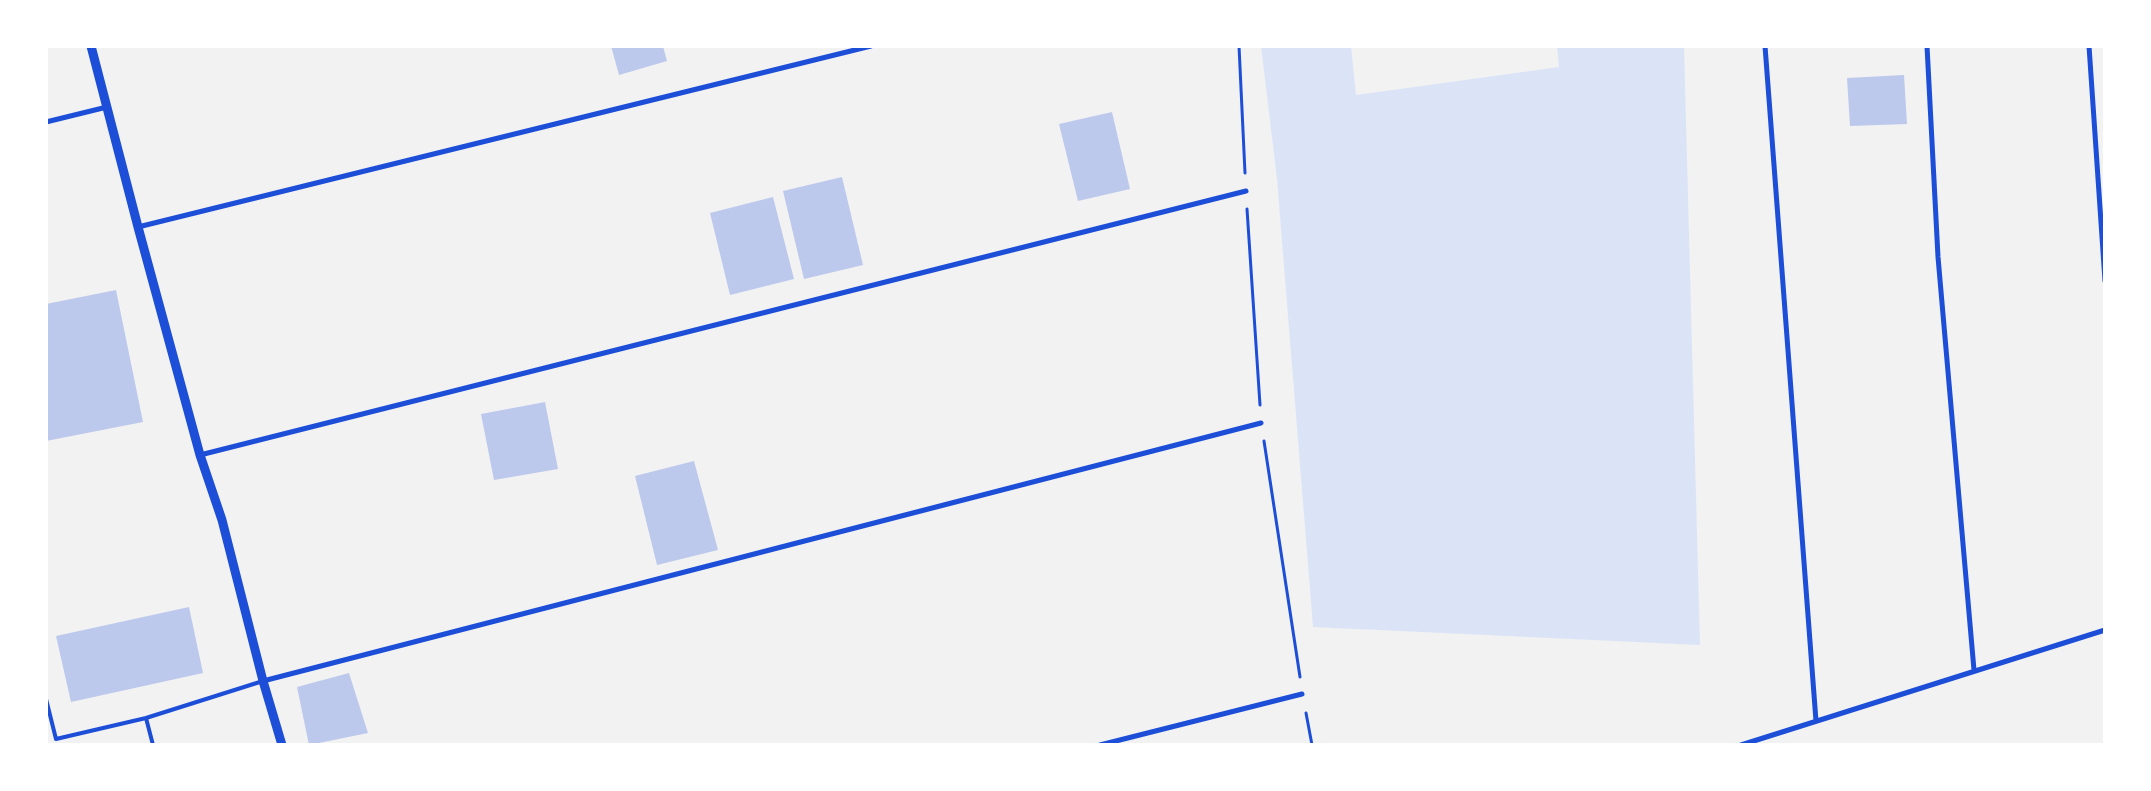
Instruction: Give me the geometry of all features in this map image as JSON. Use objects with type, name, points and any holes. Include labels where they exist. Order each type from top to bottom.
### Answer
[{"type":"street","points":[[92,46],[138,227],[200,455],[222,520],[263,681],[282,745]]},
{"type":"street","points":[[138,227],[871,46]]},
{"type":"street","points":[[1765,46],[1816,721]]},
{"type":"street","points":[[1927,46],[1938,257],[1974,670]]},
{"type":"street","points":[[2089,46],[2105,281]]},
{"type":"street","points":[[46,122],[107,107]]},
{"type":"street","points":[[200,455],[1246,191]]},
{"type":"street","points":[[263,681],[1261,423]]},
{"type":"street","points":[[1741,745],[2105,630]]},
{"type":"street","points":[[1100,745],[1302,694]]},
{"type":"lane","points":[[46,699],[56,739],[146,718],[263,681]]},
{"type":"lane","points":[[146,718],[153,745]]},
{"type":"path","points":[[1240,46],[1246,191],[1261,423],[1302,694],[1312,745]]},
{"type":"shaded area","points":[[1261,46],[1351,46],[1356,95],[1559,67],[1557,46],[1684,46],[1700,645],[1313,627],[1277,179]]},
{"type":"building","points":[[611,46],[663,46],[667,61],[619,75]]},
{"type":"building","points":[[1904,75],[1907,124],[1850,126],[1847,78]]},
{"type":"building","points":[[1112,112],[1130,189],[1078,201],[1059,124]]},
{"type":"building","points":[[842,177],[863,265],[804,279],[783,191]]},
{"type":"building","points":[[773,197],[794,279],[730,295],[710,213]]},
{"type":"building","points":[[116,290],[143,422],[46,441],[46,304]]},
{"type":"building","points":[[545,402],[558,469],[494,480],[481,414]]},
{"type":"building","points":[[694,461],[718,550],[657,565],[635,476]]},
{"type":"building","points":[[189,607],[203,673],[71,702],[56,636]]},
{"type":"building","points":[[349,673],[368,733],[309,745],[297,687]]}]
